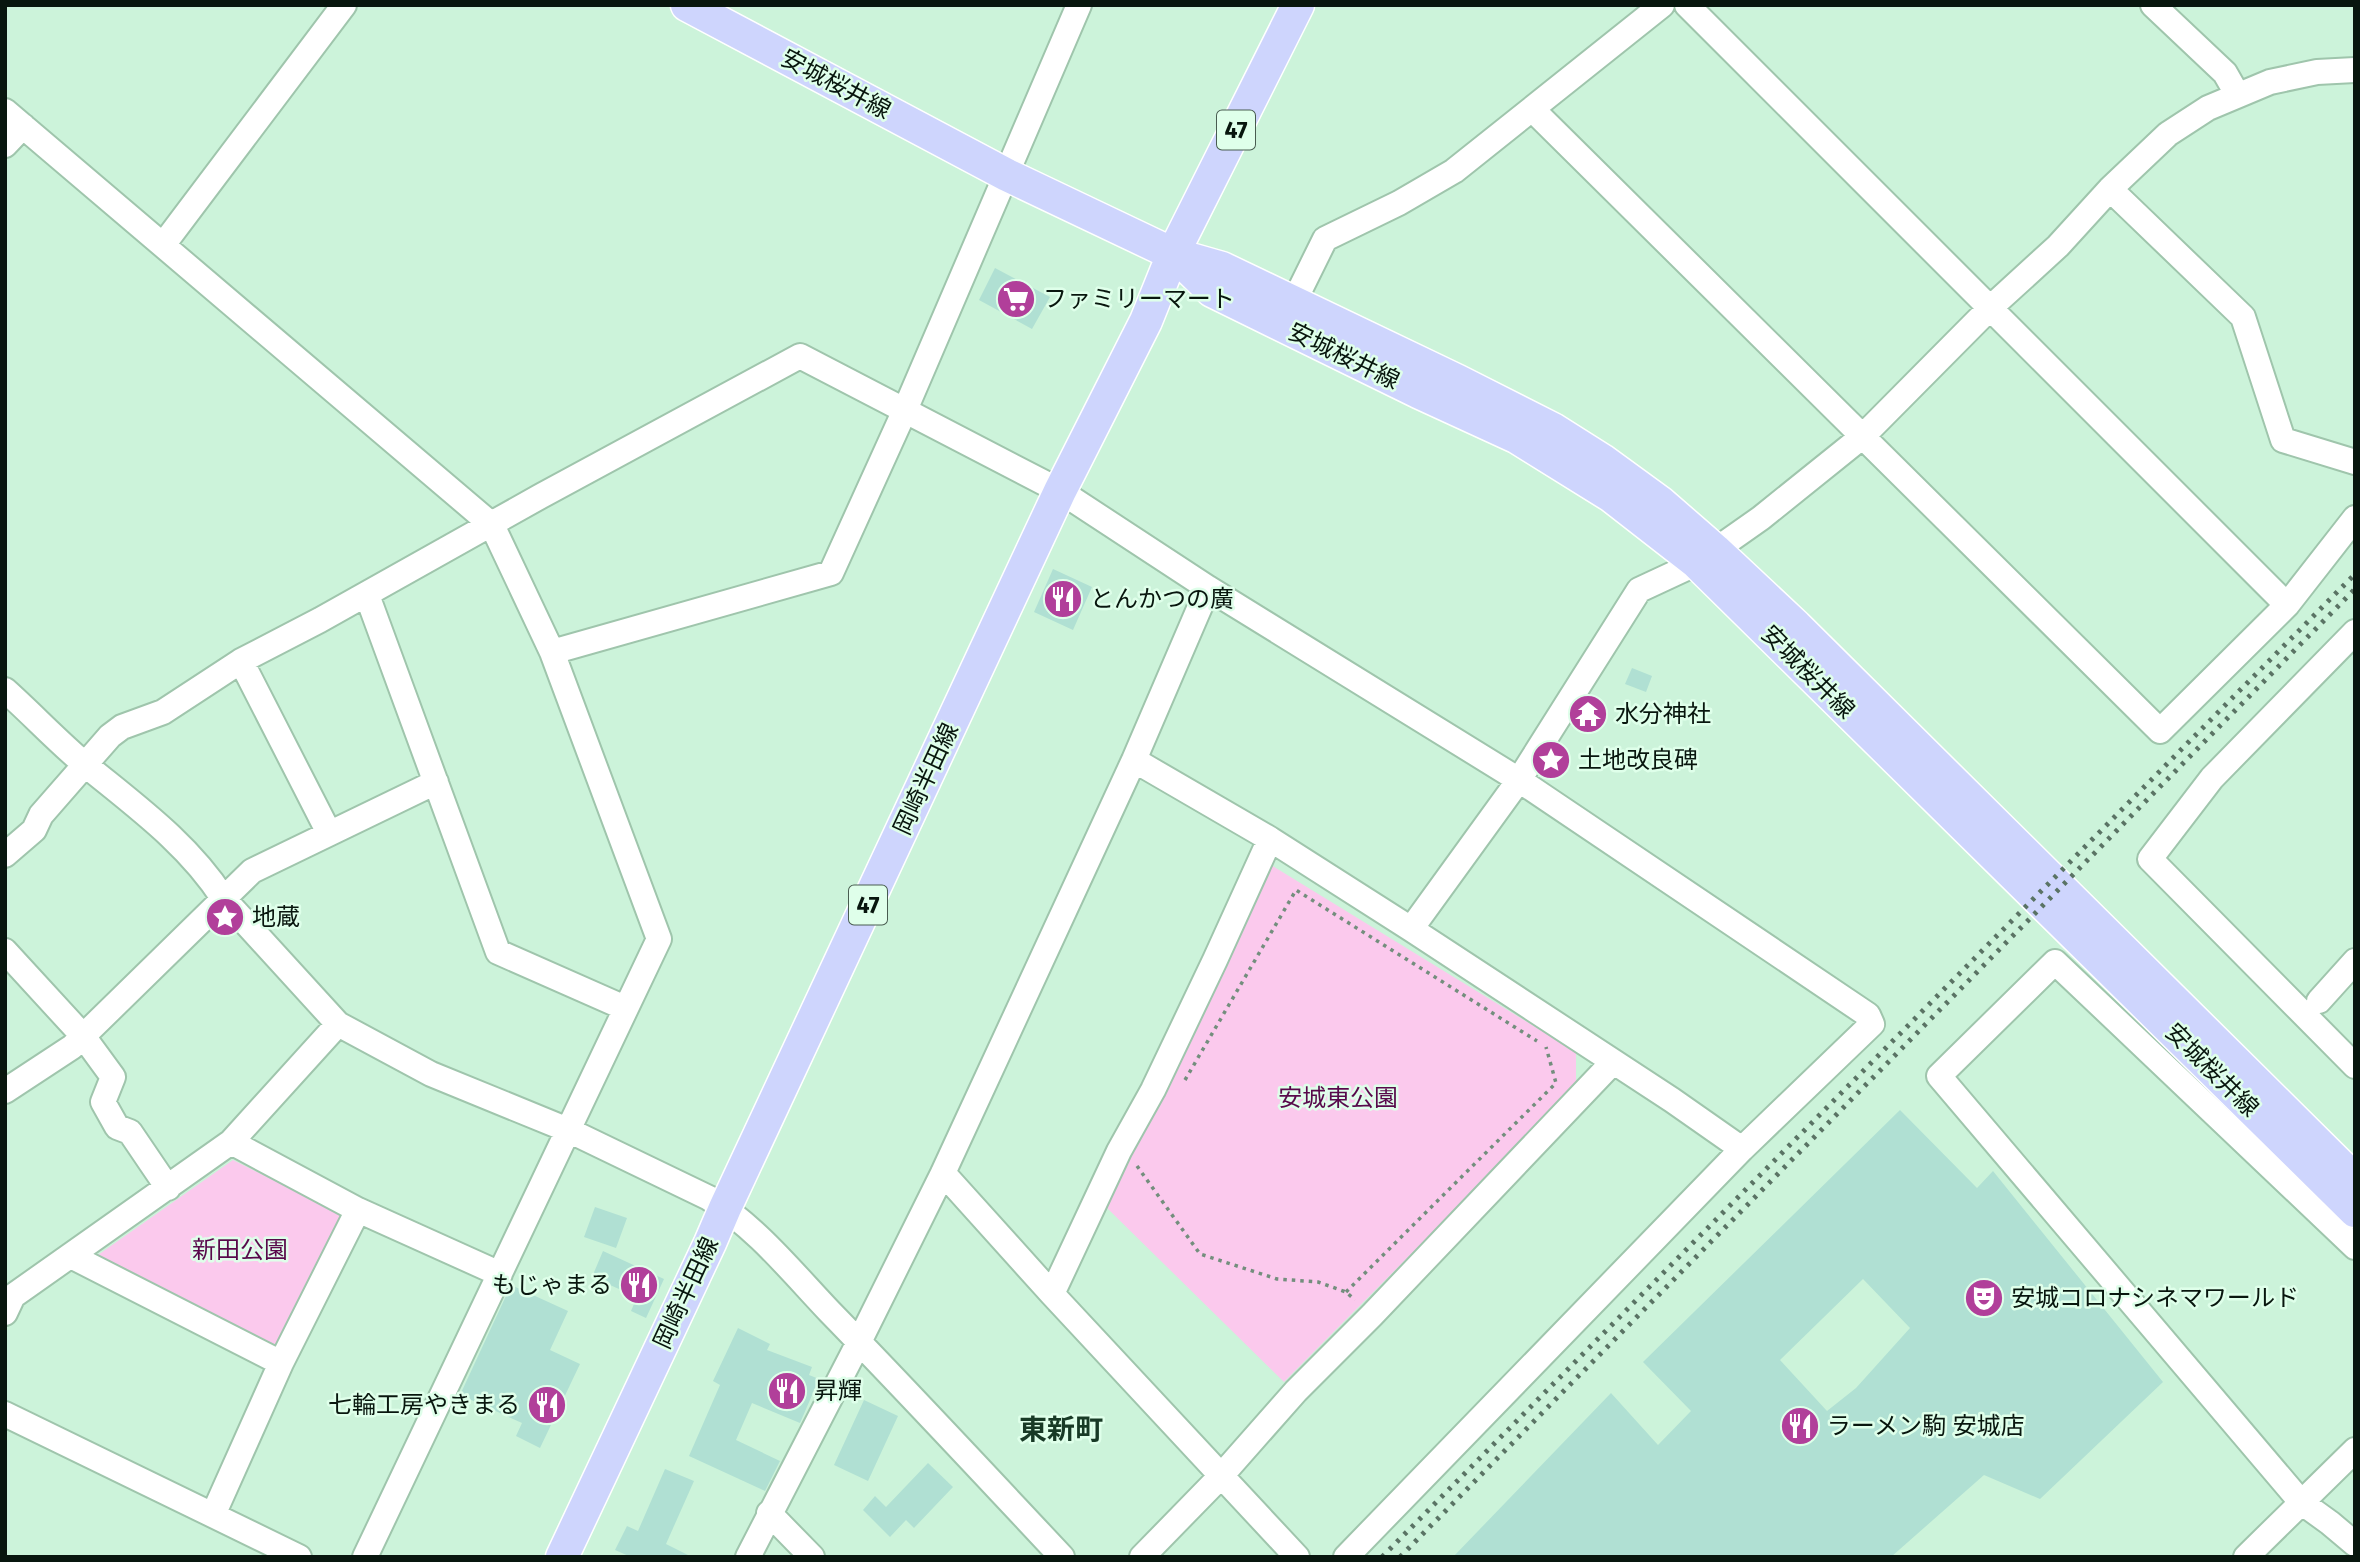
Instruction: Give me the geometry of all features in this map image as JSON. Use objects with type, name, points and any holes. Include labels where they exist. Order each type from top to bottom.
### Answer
[{"type":"main road","name":"安城桜井線","points":[[687,5],[1007,175],[1173,254],[1212,291],[1288,315],[1418,392],[1516,437],[1706,556],[1806,635],[2355,1180]]},
{"type":"main road","name":"岡崎半田線","points":[[562,1557],[1060,491],[1146,321],[1173,254],[1298,5]]},
{"type":"main road","name":"安城桜井線","points":[[1706,556],[2355,1211]]},
{"type":"street","points":[[163,245],[344,5]]},
{"type":"street","points":[[552,652],[831,573],[905,410],[1079,5]]},
{"type":"street","points":[[1288,315],[1325,239],[1399,203],[1454,171],[1662,5]]},
{"type":"street","points":[[1687,5],[2287,605]]},
{"type":"street","points":[[2153,5],[2225,73],[2237,94]]},
{"type":"street","points":[[1411,929],[1519,780],[1639,590],[1706,556],[1761,518],[1863,436],[1989,309],[2058,246],[2110,189],[2168,134],[2207,108],[2270,82],[2305,74],[2355,70]]},
{"type":"street","points":[[1532,109],[2160,731],[2287,605],[2355,518]]},
{"type":"street","points":[[5,145],[14,118],[492,525],[552,652],[659,939],[365,1557]]},
{"type":"street","points":[[2110,189],[2243,317],[2283,440],[2355,462]]},
{"type":"street","points":[[5,855],[34,830],[41,815],[110,736],[122,727],[163,712],[241,661],[367,595],[541,496],[800,356],[1060,491],[1208,588],[1519,780],[1868,1015],[1872,1024],[1742,1149],[1346,1557]]},
{"type":"street","points":[[748,1557],[943,1173],[1135,760],[1208,588]]},
{"type":"street","points":[[367,595],[498,952],[625,1008]]},
{"type":"street","points":[[2355,632],[2212,778],[2150,859],[2355,1066]]},
{"type":"street","points":[[241,661],[330,833]]},
{"type":"street","points":[[9,700],[155,820],[208,875],[223,898],[338,1024],[431,1073],[568,1130],[725,1208],[747,1226],[1062,1557]]},
{"type":"street","points":[[1135,760],[1270,839],[1411,929],[1742,1149]]},
{"type":"street","points":[[5,1091],[72,1047],[252,871],[436,782]]},
{"type":"street","points":[[1052,1294],[1119,1151],[1158,1078],[1270,839]]},
{"type":"street","points":[[5,951],[83,1036],[113,1077],[103,1102],[117,1128],[130,1132],[168,1188]]},
{"type":"street","points":[[2319,1001],[2355,961]]},
{"type":"street","points":[[2355,1247],[2055,962],[1940,1076],[2301,1502],[2355,1544]]},
{"type":"street","points":[[8,1300],[231,1142],[338,1024]]},
{"type":"street","points":[[1142,1557],[1221,1476],[1296,1391],[1613,1062]]},
{"type":"street","points":[[231,1142],[358,1210],[500,1274]]},
{"type":"street","points":[[943,1173],[1297,1557]]},
{"type":"street","points":[[213,1515],[281,1363],[358,1210]]},
{"type":"street","points":[[71,1256],[281,1363]]},
{"type":"street","points":[[5,1414],[299,1557]]},
{"type":"street","points":[[2246,1557],[2355,1450]]},
{"type":"street","points":[[769,1513],[812,1557]]},
{"type":"path","points":[[1185,1081],[1296,890],[1547,1048],[1556,1083],[1346,1292]]},
{"type":"path","points":[[1119,1151],[1136,1164],[1200,1254],[1277,1279],[1318,1282],[1346,1292],[1372,1315]]},
{"type":"green space","name":"安城東公園","points":[[1271,865],[1576,1052],[1576,1088],[1284,1382],[1105,1206]]},
{"type":"green space","name":"新田公園","points":[[233,1160],[344,1215],[277,1356],[88,1262]]},
{"type":"building","points":[[995,268],[1050,297],[1032,329],[979,300]]},
{"type":"building","points":[[1053,569],[1092,587],[1073,630],[1034,612]]},
{"type":"building","points":[[1632,668],[1652,676],[1646,692],[1625,684]]},
{"type":"building","points":[[1900,1110],[1977,1188],[1993,1171],[2163,1382],[2040,1499],[1984,1475],[1891,1557],[1453,1557],[1611,1393],[1658,1445],[1691,1411],[1643,1362]],"holes":[[[1863,1279],[1910,1328],[1856,1388],[1827,1411],[1780,1360]]]},
{"type":"building","points":[[595,1207],[627,1218],[616,1248],[584,1237]]},
{"type":"building","points":[[603,1251],[664,1279],[646,1318],[631,1311],[637,1297],[592,1277]]},
{"type":"building","points":[[511,1285],[568,1311],[550,1350],[580,1364],[540,1448],[516,1436],[522,1423],[460,1395]]},
{"type":"building","points":[[738,1328],[770,1344],[767,1350],[812,1367],[809,1375],[819,1379],[800,1423],[752,1403],[736,1440],[780,1461],[765,1491],[689,1456],[720,1385],[713,1381]]},
{"type":"building","points":[[864,1400],[898,1416],[868,1481],[834,1465]]},
{"type":"building","points":[[928,1463],[953,1487],[914,1528],[906,1520],[890,1537],[863,1510],[875,1496],[886,1507]]},
{"type":"building","points":[[665,1469],[694,1481],[666,1544],[692,1557],[631,1557],[615,1550],[627,1526],[638,1531]]},
{"type":"railway","points":[[1382,1557],[2355,574]]},
{"type":"railway","points":[[1400,1557],[2355,589]]},
{"type":"place","name":"ファミリーマート","points":[[1016,299]]},
{"type":"place","name":"とんかつの廣","points":[[1063,599]]},
{"type":"place","name":"水分神社","points":[[1588,714]]},
{"type":"place","name":"土地改良碑","points":[[1551,760]]},
{"type":"place","name":"地蔵","points":[[225,917]]},
{"type":"place","name":"もじゃまる","points":[[639,1285]]},
{"type":"place","name":"安城コロナシネマワールド","points":[[1984,1298]]},
{"type":"place","name":"昇輝","points":[[787,1391]]},
{"type":"place","name":"七輪工房やきまる","points":[[547,1405]]},
{"type":"place","name":"ラーメン駒 安城店","points":[[1800,1426]]},
{"type":"district","name":"東新町","points":[[1061,1429]]}]
